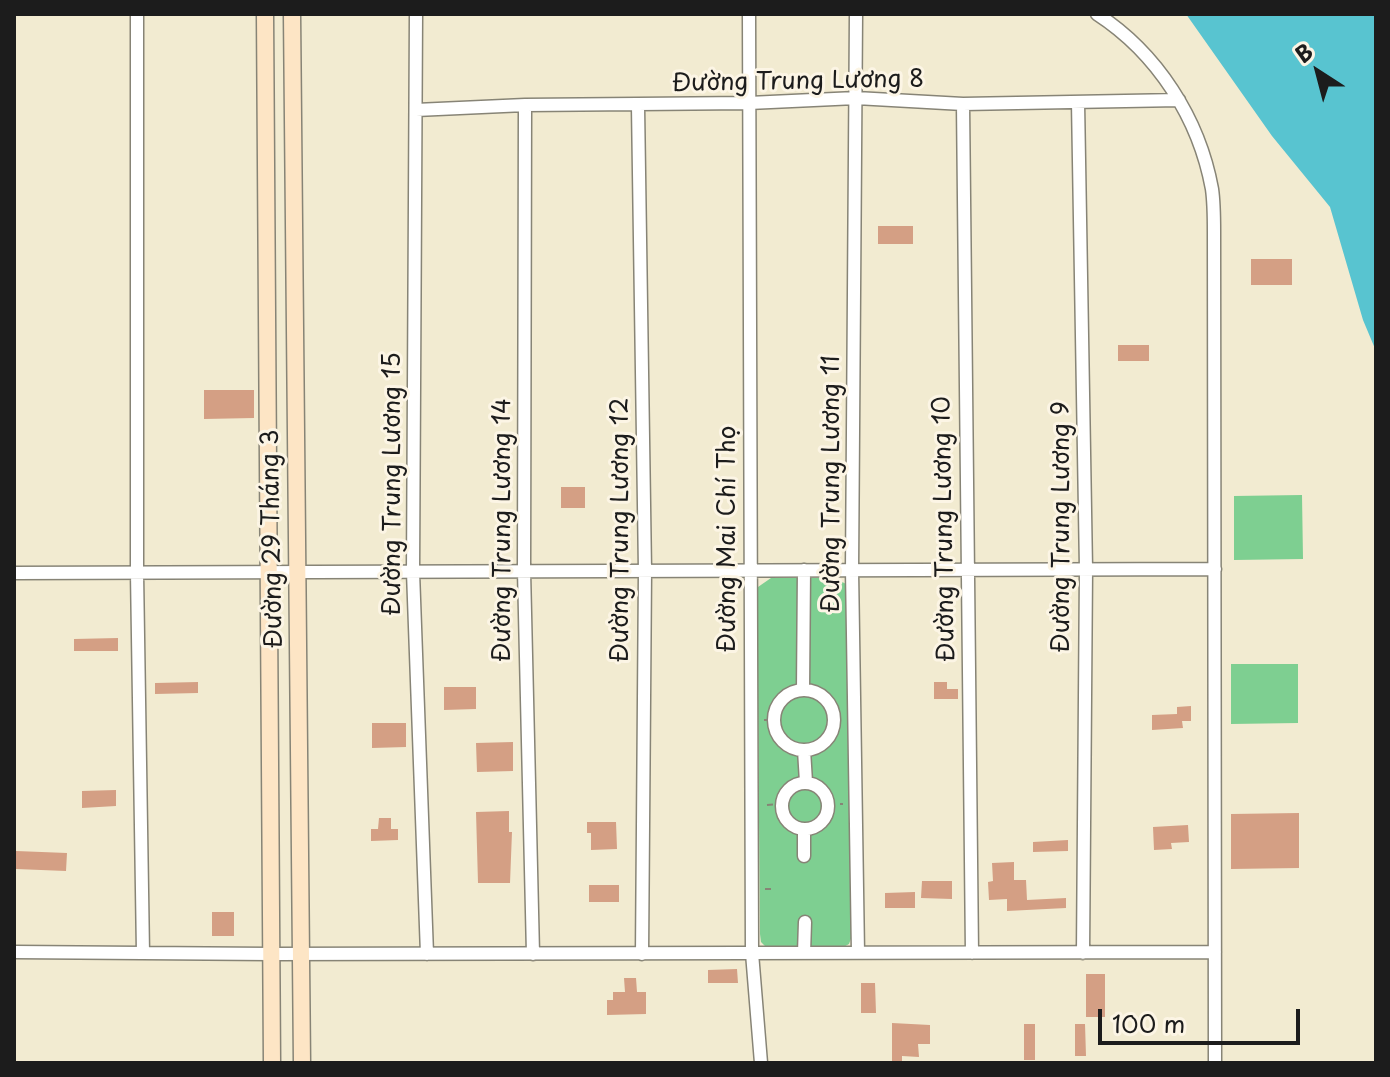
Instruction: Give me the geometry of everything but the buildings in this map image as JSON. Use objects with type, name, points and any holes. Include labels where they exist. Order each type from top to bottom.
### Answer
[{"type":"street","points":[[137,14],[137,573],[143,953]]},
{"type":"street","name":"Đường 29 Tháng 3","points":[[265,14],[272,1063]]},
{"type":"street","name":"Đường 29 Tháng 3","points":[[292,14],[302,1063]]},
{"type":"street","name":"Đường Trung Lương 15","points":[[416,14],[413,572],[427,954]]},
{"type":"street","name":"Đường Mai Chí Thọ","points":[[749,14],[752,953],[761,1063]]},
{"type":"street","name":"Đường Trung Lương 11","points":[[856,14],[852,570],[858,953]]},
{"type":"street","points":[[1097,14],[1120,29],[1155,67],[1179,100],[1197,138],[1212,190],[1215,1063]]},
{"type":"street","name":"Đường Trung Lương 8","points":[[416,110],[856,98],[963,104],[1179,100]]},
{"type":"street","name":"Đường Trung Lương 9","points":[[1078,102],[1086,569],[1083,953]]},
{"type":"street","name":"Đường Trung Lương 10","points":[[963,104],[972,953]]},
{"type":"street","name":"Đường Trung Lương 14","points":[[525,105],[524,571],[533,954]]},
{"type":"street","name":"Đường Trung Lương 12","points":[[638,106],[645,571],[642,954]]},
{"type":"street","points":[[14,573],[1215,569]]},
{"type":"street","points":[[803,690],[804,570]]},
{"type":"street","points":[[803,690],[821,695],[834,716],[827,740],[813,749],[804,750],[796,749],[782,740],[775,724],[782,701],[788,695],[803,690]]},
{"type":"street","points":[[804,750],[806,782]]},
{"type":"street","points":[[806,782],[823,790],[828,804],[821,822],[804,829],[786,821],[781,804],[788,789],[806,782]]},
{"type":"street","points":[[804,829],[804,856]]},
{"type":"street","points":[[804,953],[805,922]]},
{"type":"street","points":[[14,952],[1215,952]]},
{"type":"path","points":[[751,806],[781,804]]},
{"type":"green space","points":[[1302,495],[1303,559],[1234,560],[1234,496]]},
{"type":"green space","points":[[771,578],[835,578],[846,584],[853,933],[849,944],[840,949],[766,947],[761,942],[757,594],[758,587]]},
{"type":"green space","points":[[1231,664],[1298,664],[1298,723],[1231,724]]},
{"type":"water","points":[[1186,14],[1376,14],[1376,351],[1363,320],[1330,207],[1272,136]]}]
